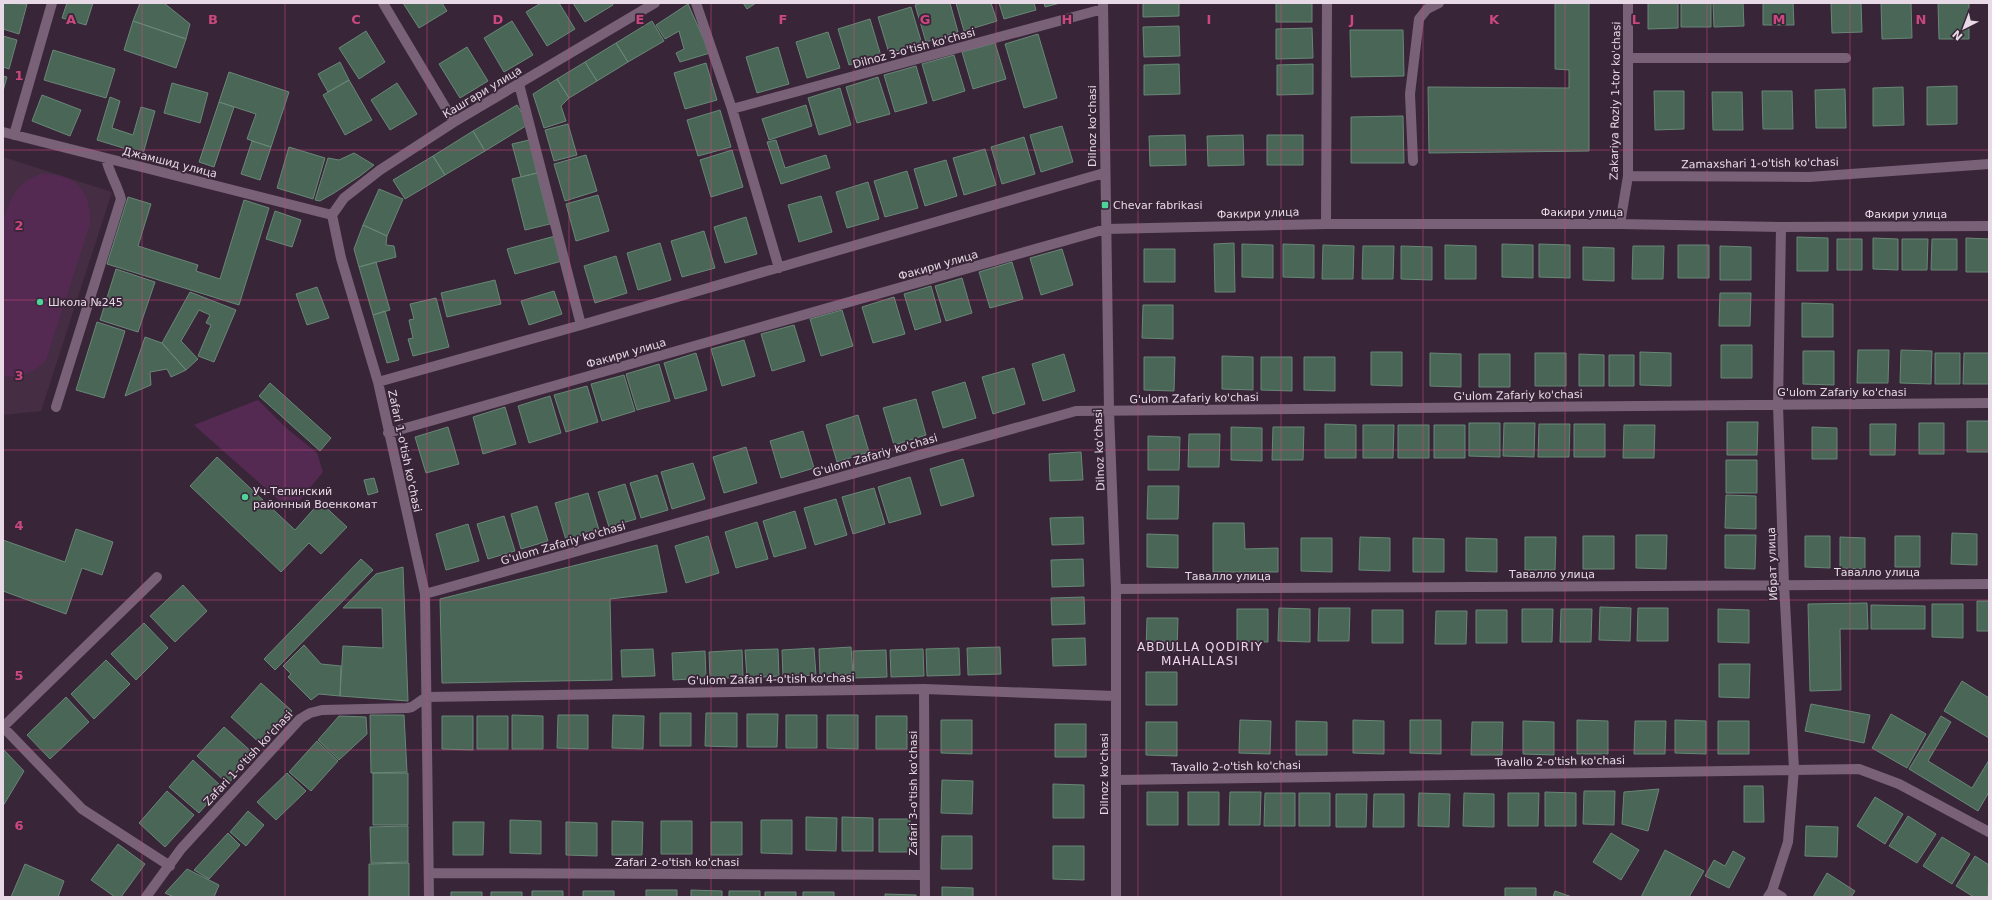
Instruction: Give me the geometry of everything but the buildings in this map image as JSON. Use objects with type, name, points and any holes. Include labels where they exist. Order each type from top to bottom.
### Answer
[{"type":"street","points":[[14,135],[52,3]]},
{"type":"street","points":[[383,3],[454,122]]},
{"type":"street","name":"Кашгари улица","points":[[332,215],[344,198],[380,170],[454,122],[655,3]]},
{"type":"street","points":[[696,3],[732,109],[779,268]]},
{"type":"street","points":[[1326,224],[1327,3]]},
{"type":"street","points":[[1413,161],[1410,94],[1419,19],[1427,9],[1439,3]]},
{"type":"street","name":"Zakariya Roziy 1-tor ko'chasi","points":[[1620,224],[1628,176],[1628,3]]},
{"type":"street","name":"Dilnoz 3-o'tish ko'chasi","points":[[732,109],[1103,6]]},
{"type":"street","name":"Dilnoz ko'chasi","points":[[1103,6],[1104,173],[1109,411],[1116,589],[1116,897]]},
{"type":"street","points":[[1628,58],[1846,58]]},
{"type":"street","points":[[519,84],[581,325]]},
{"type":"street","name":"Джамшид улица","points":[[3,132],[332,215]]},
{"type":"street","points":[[56,407],[121,199],[117,184],[109,171],[106,158]]},
{"type":"street","name":"Zamaxshari 1-o'tish ko'chasi","points":[[1628,176],[1809,177],[1989,164]]},
{"type":"street","points":[[378,382],[779,268],[1104,173]]},
{"type":"street","name":"Zafari 1-o'tish ko'chasi","points":[[332,215],[341,258],[378,382],[388,434],[425,594],[429,897]]},
{"type":"street","name":"Факири улица","points":[[388,434],[1106,230],[1326,224],[1620,224],[1781,227],[1989,226]]},
{"type":"street","name":"Ибрат улица","points":[[1770,894],[1788,842],[1794,769],[1784,584],[1778,405],[1781,227]]},
{"type":"street","name":"G'ulom Zafariy ko'chasi","points":[[425,594],[1076,411],[1989,403]]},
{"type":"street","points":[[157,577],[3,727],[82,809],[170,866]]},
{"type":"street","name":"Тавалло улица","points":[[1116,589],[1989,584]]},
{"type":"street","name":"G'ulom Zafari 4-o'tish ko'chasi","points":[[426,697],[924,689],[1115,696]]},
{"type":"street","name":"Zafari 3-o'tish ko'chasi","points":[[924,689],[925,897]]},
{"type":"street","name":"Zafari 1-o'tish ko'chasi","points":[[146,897],[181,849],[300,719],[310,713],[322,710],[407,708],[412,707],[426,697]]},
{"type":"street","name":"Tavallo 2-o'tish ko'chasi","points":[[1117,780],[1859,769],[1899,784],[1988,828]]},
{"type":"street","name":"Zafari 2-o'tish ko'chasi","points":[[429,873],[925,875]]},
{"type":"street","points":[[1770,894],[1782,897]]},
{"type":"shaded area","name":"Школа №245","points":[[3,157],[112,192],[41,411],[3,415]]},
{"type":"shaded area","name":"Школа №245","points":[[41,174],[63,177],[79,186],[88,202],[90,224],[46,360],[27,374],[10,377],[3,376],[3,222],[15,192],[25,182]]},
{"type":"shaded area","points":[[258,400],[285,427],[317,453],[323,472],[291,511],[194,425]]},
{"type":"place","name":"Chevar fabrikasi","points":[[1105,205]]},
{"type":"place","name":"Школа №245","points":[[40,302]]},
{"type":"place","name":"Уч-Тепинский районный Военкомат","points":[[245,497]]},
{"type":"district","name":"ABDULLA QODIRIY MAHALLASI","points":[[1200,654]]}]
